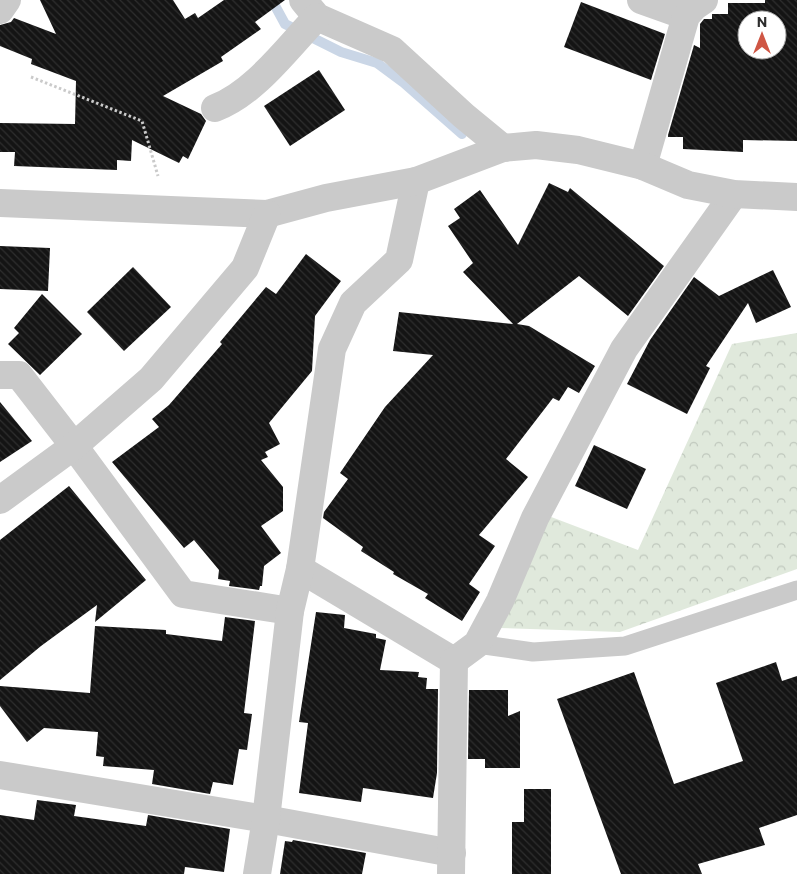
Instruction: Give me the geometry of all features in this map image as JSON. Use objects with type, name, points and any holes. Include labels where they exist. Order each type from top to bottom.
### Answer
[{"type":"street","points":[[0,10],[7,0]]},
{"type":"street","points":[[641,0],[695,8],[643,166]]},
{"type":"street","points":[[216,108],[231,102],[250,86],[310,9],[392,50],[464,116],[503,148]]},
{"type":"street","points":[[0,204],[267,214],[326,198],[416,181],[503,148],[536,145],[578,150],[643,166],[688,185],[734,194],[797,198]]},
{"type":"street","points":[[258,874],[290,611],[300,569],[332,349],[353,303],[400,260],[416,181]]},
{"type":"street","points":[[454,661],[477,644],[500,601],[535,518],[624,349],[734,194]]},
{"type":"street","points":[[0,500],[74,446],[150,379],[245,268],[267,214]]},
{"type":"street","points":[[0,374],[19,375],[183,594],[290,611]]},
{"type":"street","points":[[300,569],[454,661]]},
{"type":"street","points":[[0,775],[266,819],[452,863],[454,661]]},
{"type":"lane","points":[[477,644],[533,652],[625,646],[797,590]]},
{"type":"path","points":[[31,77],[142,121],[158,176]]},
{"type":"green space","points":[[797,333],[797,569],[620,632],[500,628],[546,515],[638,550],[732,344]]},
{"type":"building","points":[[40,0],[173,0],[185,19],[195,13],[198,18],[224,0],[285,0],[255,22],[261,29],[221,57],[223,61],[163,96],[201,114],[206,121],[188,159],[183,156],[179,163],[132,140],[131,161],[117,160],[117,170],[14,166],[15,152],[0,152],[0,123],[75,124],[76,81],[31,64],[32,59],[0,46],[0,25],[11,22],[14,18],[56,34]]},
{"type":"building","points":[[765,0],[797,0],[797,141],[743,140],[743,152],[683,149],[683,137],[668,137],[694,45],[700,48],[700,24],[704,19],[712,19],[712,14],[728,14],[728,3],[765,3]]},
{"type":"building","points":[[581,2],[665,34],[651,80],[564,47]]},
{"type":"building","points":[[319,70],[345,110],[290,146],[264,106]]},
{"type":"building","points":[[549,183],[568,192],[570,188],[664,266],[628,316],[579,276],[517,324],[529,326],[595,366],[579,393],[568,387],[559,401],[553,398],[506,459],[528,477],[479,535],[495,546],[469,584],[480,592],[462,621],[425,598],[428,594],[393,574],[394,572],[361,551],[363,547],[323,518],[324,512],[348,479],[340,473],[385,407],[433,355],[393,351],[399,312],[513,324],[463,272],[473,263],[448,226],[460,218],[454,209],[480,190],[518,245]]},
{"type":"building","points":[[0,246],[50,248],[48,291],[0,289]]},
{"type":"building","points":[[306,254],[341,281],[315,316],[312,371],[269,423],[280,444],[265,452],[268,457],[261,460],[283,487],[283,511],[261,526],[281,553],[264,566],[262,586],[260,586],[259,590],[229,586],[230,581],[218,579],[219,570],[194,540],[184,548],[112,462],[159,427],[152,419],[169,405],[222,344],[220,342],[266,287],[276,294]]},
{"type":"building","points":[[133,267],[171,307],[124,351],[87,312]]},
{"type":"building","points":[[773,270],[791,307],[756,323],[748,303],[706,366],[710,368],[687,414],[627,384],[650,340],[694,277],[719,296]]},
{"type":"building","points":[[42,294],[82,334],[40,375],[8,344],[19,333],[14,328]]},
{"type":"building","points":[[0,402],[32,441],[0,462]]},
{"type":"building","points":[[594,445],[646,469],[627,509],[575,486]]},
{"type":"building","points":[[69,486],[146,580],[95,622],[97,605],[41,646],[0,680],[0,540]]},
{"type":"building","points":[[316,612],[345,615],[344,628],[376,634],[376,638],[386,640],[380,670],[419,672],[418,677],[427,678],[426,689],[438,689],[437,773],[433,798],[363,788],[361,802],[299,793],[308,723],[299,722]]},
{"type":"building","points":[[225,617],[255,621],[244,713],[252,714],[247,750],[239,749],[233,785],[213,782],[210,794],[152,784],[154,770],[103,766],[104,757],[96,756],[98,732],[44,728],[27,742],[0,706],[0,686],[90,693],[95,626],[166,630],[166,634],[222,641]]},
{"type":"building","points":[[776,662],[782,681],[797,676],[797,815],[759,828],[765,845],[698,864],[702,874],[621,874],[557,699],[634,672],[674,784],[743,761],[716,683]]},
{"type":"building","points":[[469,690],[508,690],[508,716],[520,711],[520,768],[485,768],[485,759],[468,759]]},
{"type":"building","points":[[524,789],[551,789],[551,874],[512,874],[512,822],[524,822]]},
{"type":"building","points":[[37,800],[76,805],[74,816],[146,826],[148,815],[230,829],[224,872],[185,867],[184,874],[0,874],[0,815],[34,820]]},
{"type":"building","points":[[293,840],[366,853],[362,874],[280,874],[285,841],[292,842]]},
{"type":"waterway","points":[[272,0],[285,24],[341,52],[377,63],[404,83],[462,134]]}]
